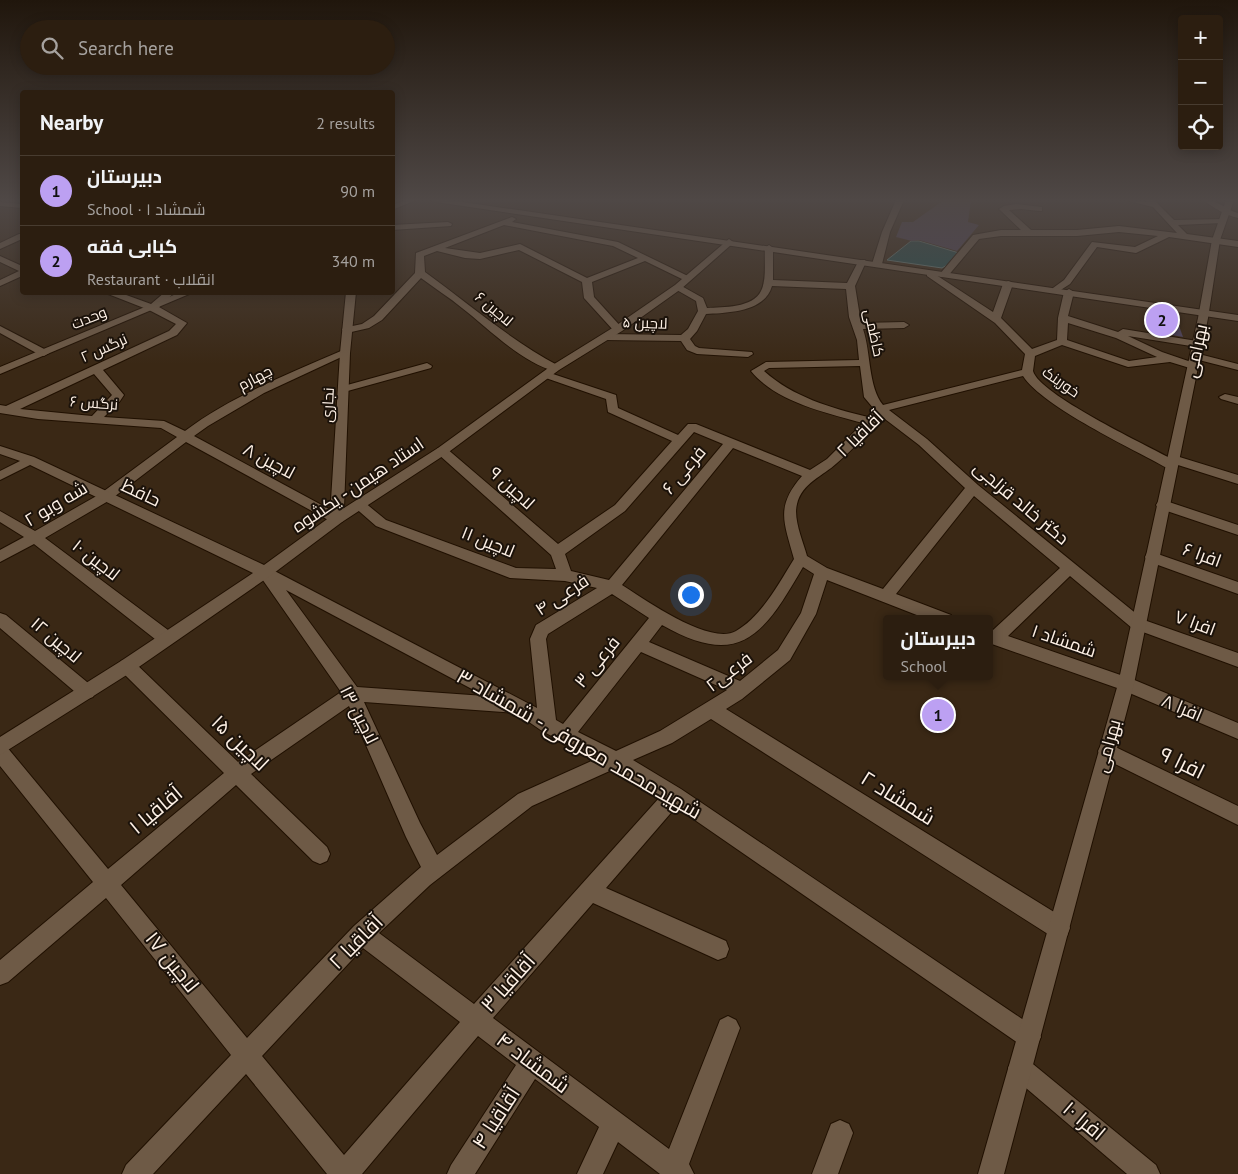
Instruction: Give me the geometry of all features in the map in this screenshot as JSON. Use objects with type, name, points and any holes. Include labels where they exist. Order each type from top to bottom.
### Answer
[{"type":"street","points":[[347,330],[365,326],[378,318],[420,273],[420,255]]},
{"type":"street","points":[[464,255],[485,255]]},
{"type":"street","points":[[535,255],[587,281],[643,259]]},
{"type":"street","points":[[635,255],[683,282],[700,300],[703,310],[692,331],[684,338],[691,348],[697,351],[748,354]]},
{"type":"street","name":"استاد هیمن - یکشوه","points":[[0,747],[127,666],[265,572],[337,519],[442,450],[551,372],[618,329],[683,282],[714,255]]},
{"type":"street","points":[[703,310],[738,309],[763,296],[768,290],[769,255]]},
{"type":"street","points":[[814,255],[1238,318]]},
{"type":"street","points":[[876,264],[879,255]]},
{"type":"street","points":[[944,275],[961,255]]},
{"type":"street","points":[[1056,290],[1067,282],[1087,255]]},
{"type":"street","name":"بهرامی","points":[[991,1174],[1126,684],[1204,313],[1214,255]]},
{"type":"street","points":[[0,259],[20,268]]},
{"type":"street","points":[[768,284],[850,286],[862,262]]},
{"type":"street","points":[[927,272],[999,321],[1030,354]]},
{"type":"street","name":"لاچین ۶","points":[[420,273],[551,372],[612,397],[612,410],[680,440]]},
{"type":"street","points":[[0,283],[20,275]]},
{"type":"street","points":[[587,281],[589,298],[618,329]]},
{"type":"street","points":[[999,321],[996,318],[1008,284]]},
{"type":"street","name":"کاظمی","points":[[850,286],[854,317],[862,340],[870,397],[880,409]]},
{"type":"street","name":"خورینک","points":[[1069,292],[1063,318],[1062,342],[1030,354],[1027,372],[1030,379],[1061,402],[1173,462],[1238,480]]},
{"type":"street","points":[[115,295],[152,308],[167,295]]},
{"type":"street","name":"وحدت","points":[[0,371],[183,295]]},
{"type":"street","name":"نجاری","points":[[337,519],[350,295]]},
{"type":"street","name":"نرگس ۲","points":[[3,410],[173,333],[181,326],[182,323],[152,308]]},
{"type":"street","points":[[1063,318],[1120,336],[1172,359]]},
{"type":"street","points":[[857,326],[904,325]]},
{"type":"street","points":[[0,329],[44,353]]},
{"type":"street","points":[[1116,331],[1222,363],[1238,366]]},
{"type":"street","name":"لاچین ۵","points":[[605,336],[684,338]]},
{"type":"street","points":[[1062,342],[1128,364],[1195,355]]},
{"type":"street","name":"چهارم","points":[[105,496],[183,437],[260,391],[345,353]]},
{"type":"street","points":[[865,363],[766,365],[757,371],[776,388],[827,410],[871,421]]},
{"type":"street","points":[[344,389],[427,366]]},
{"type":"street","points":[[94,368],[118,395],[116,400],[94,420]]},
{"type":"street","name":"آقاقیا ۲","points":[[801,559],[792,527],[790,505],[795,493],[811,475],[831,462],[871,421],[880,409],[1027,372]]},
{"type":"street","points":[[1225,397],[1238,401]]},
{"type":"street","name":"دکتر خالد قزلجی","points":[[880,409],[923,442],[973,488],[1138,624]]},
{"type":"street","name":"نرگس ۶","points":[[3,410],[94,420],[164,425],[183,437]]},
{"type":"street","points":[[565,575],[557,552],[620,508],[692,427],[731,443]]},
{"type":"street","name":"لاچین ۸","points":[[183,437],[337,519]]},
{"type":"street","name":"فرعی ۶","points":[[612,586],[731,443],[811,475]]},
{"type":"street","name":"حافظ","points":[[0,450],[30,460],[265,572]]},
{"type":"street","name":"لاچین ۹","points":[[442,450],[557,552]]},
{"type":"street","points":[[0,476],[30,460]]},
{"type":"street","points":[[886,596],[973,488]]},
{"type":"street","name":"شه وبو ۲","points":[[0,558],[105,496]]},
{"type":"street","points":[[1164,505],[1238,530]]},
{"type":"street","name":"لاچین ۱۱","points":[[359,506],[381,523],[515,574],[565,575],[612,586]]},
{"type":"street","name":"لاچین ۱۰","points":[[0,516],[36,538],[166,638]]},
{"type":"street","name":"افرا ۶","points":[[1152,557],[1238,588]]},
{"type":"street","points":[[660,616],[710,639],[738,638],[762,618],[781,592],[801,559],[822,572],[935,615]]},
{"type":"street","points":[[993,636],[1069,568]]},
{"type":"street","name":"لاچین ۱۳","points":[[265,572],[352,694],[413,830],[434,870]]},
{"type":"street","name":"شهیدمحمد معروفی - شمشاد ۳","points":[[265,572],[521,706],[548,725],[616,760],[674,795],[1029,1037]]},
{"type":"street","name":"فرعی۲","points":[[616,760],[666,737],[712,710],[742,689],[784,655],[808,614],[822,572]]},
{"type":"street","name":"فرعی ۴","points":[[548,725],[538,639],[542,630],[612,586],[660,616]]},
{"type":"street","name":"فرعی ۳","points":[[566,734],[660,616]]},
{"type":"street","name":"لاچین ۱۲","points":[[0,619],[87,692]]},
{"type":"street","name":"افرا ۷","points":[[1138,624],[1238,660]]},
{"type":"street","name":"شمشاد ۱","points":[[993,637],[1126,684]]},
{"type":"street","points":[[638,644],[742,689]]},
{"type":"street","name":"لاچین ۱۵","points":[[127,666],[238,772],[320,854]]},
{"type":"street","name":"افرا ۸","points":[[1126,684],[1238,732]]},
{"type":"street","points":[[352,694],[521,706]]},
{"type":"street","name":"آقاقیا ۱","points":[[0,974],[238,772],[352,694]]},
{"type":"street","name":"شمشاد ۲","points":[[712,710],[1059,928]]},
{"type":"street","name":"افرا ۹","points":[[1107,751],[1238,816]]},
{"type":"street","name":"لاچین ۱۷","points":[[0,752],[344,1174]]},
{"type":"street","name":"آقاقیا ۲","points":[[135,1174],[362,934],[434,870],[525,800],[616,760]]},
{"type":"street","name":"آقاقیا ۳","points":[[344,1174],[476,1020],[674,795]]},
{"type":"street","points":[[590,891],[718,949]]},
{"type":"street","name":"شمشاد ۴","points":[[362,934],[678,1171]]},
{"type":"street","points":[[678,1171],[728,1028]]},
{"type":"street","name":"آقاقیا ۴","points":[[460,1174],[532,1062]]},
{"type":"street","name":"افرا ۱۰","points":[[1020,1068],[1147,1174]]},
{"type":"street","points":[[590,1174],[613,1124]]},
{"type":"street","points":[[825,1174],[840,1133]]},
{"type":"water","points":[[894,255],[958,255],[952,262],[942,268],[887,260]]},
{"type":"building","points":[[1145,315],[1177,320],[1183,337],[1150,331]]},
{"type":"place","name":"کبابی فقه","points":[[1162,320]]},
{"type":"place","name":"دبیرستان","points":[[938,715]]}]
